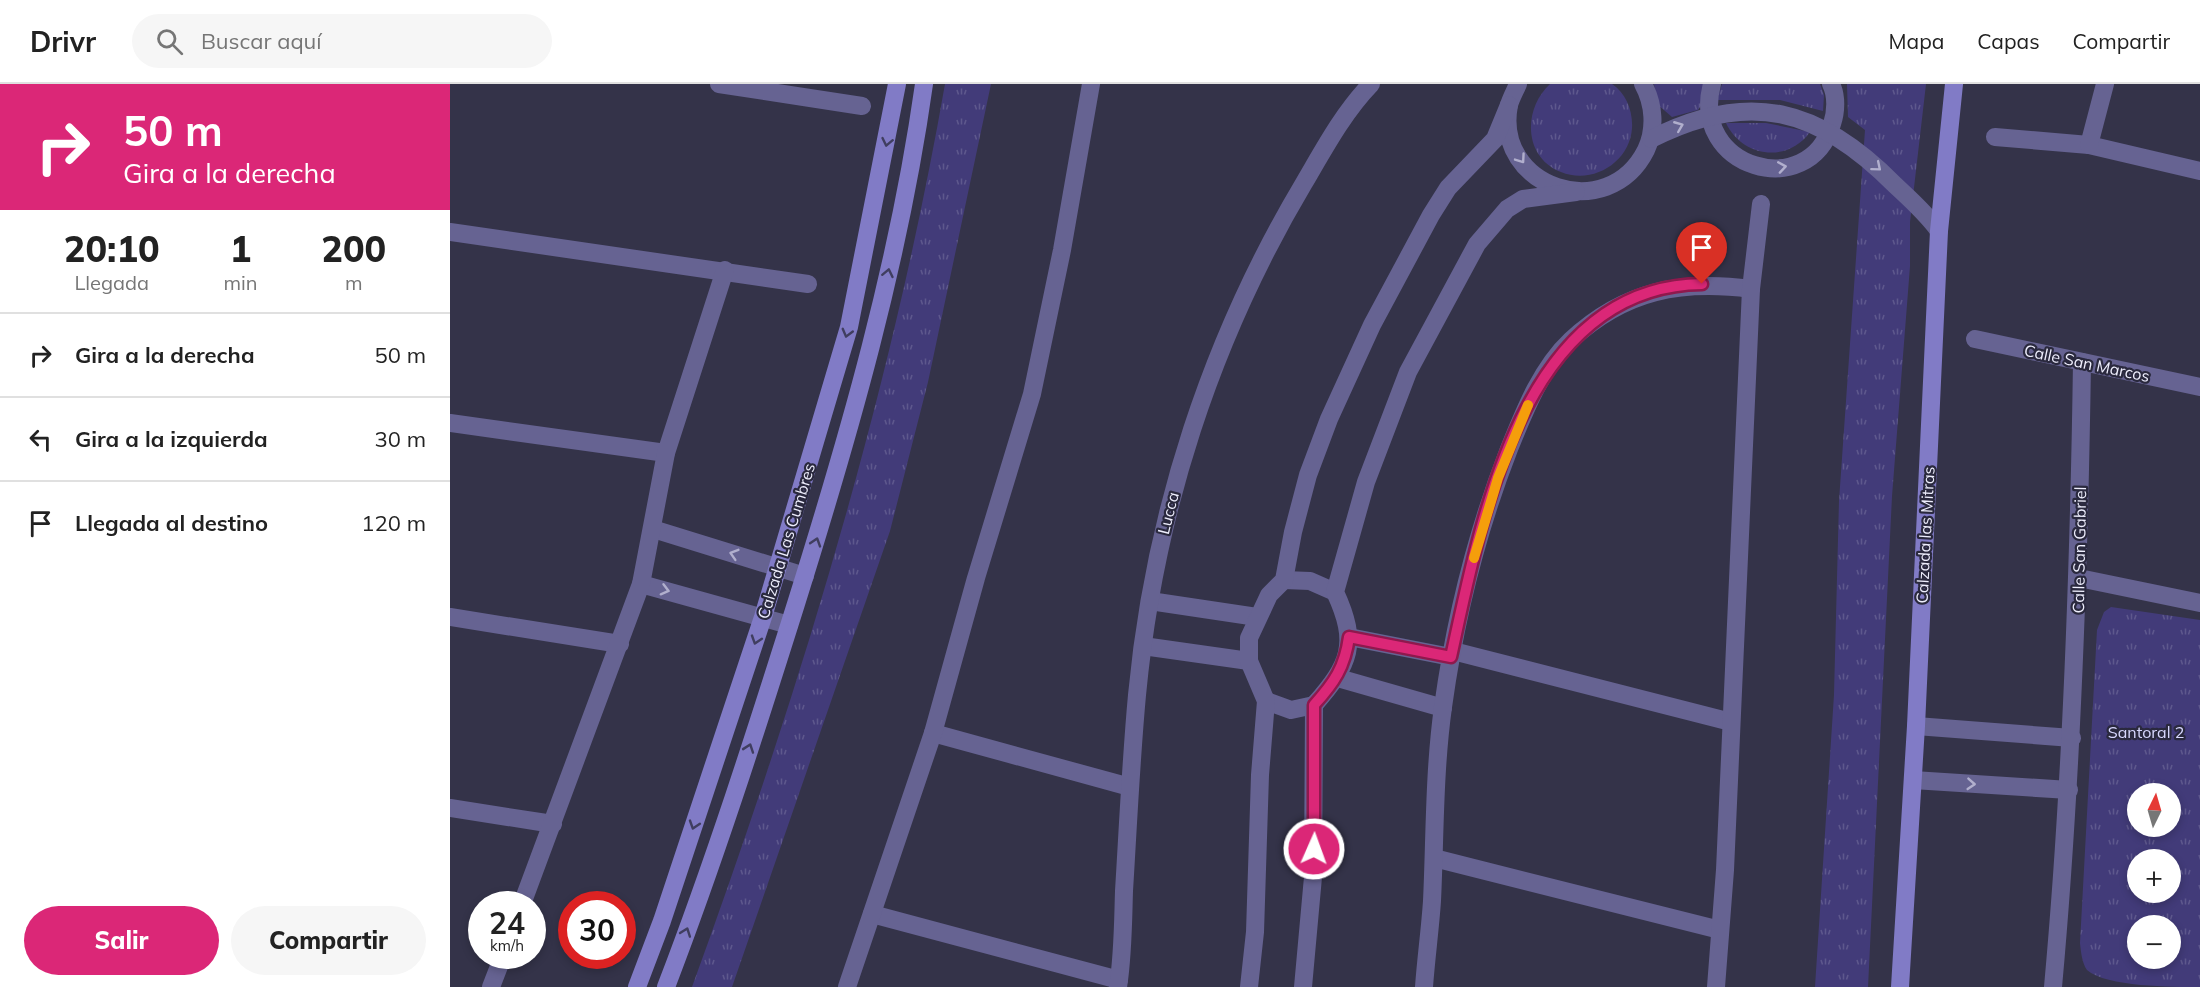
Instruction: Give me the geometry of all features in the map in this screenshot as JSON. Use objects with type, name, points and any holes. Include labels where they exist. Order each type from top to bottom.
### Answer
[{"type":"street","points":[[719,84],[774,88],[862,106]]},
{"type":"street","name":"Calzada Las Cumbres","points":[[637,987],[662,921],[763,617],[849,327],[897,84]]},
{"type":"street","name":"Calzada Las Cumbres","points":[[666,987],[687,932],[832,493],[875,335],[918,126],[924,84]]},
{"type":"street","points":[[847,987],[933,733],[976,578],[1032,394],[1072,203],[1091,84]]},
{"type":"street","name":"Lucca","points":[[1119,983],[1130,787],[1143,646],[1165,522],[1180,465],[1245,290],[1326,146],[1371,84]]},
{"type":"street","points":[[1249,987],[1255,932],[1260,775],[1266,701],[1249,661],[1249,638],[1257,616],[1269,595],[1284,580],[1293,532],[1308,475],[1329,419],[1372,325],[1431,215],[1454,182],[1495,139],[1518,84]]},
{"type":"street","points":[[1266,701],[1291,710],[1314,705],[1338,678],[1346,658],[1349,637],[1335,592],[1366,482],[1404,381],[1477,244],[1507,209],[1523,199],[1600,190],[1623,179],[1640,161],[1651,139],[1653,115],[1643,84]]},
{"type":"street","points":[[1712,84],[1708,106],[1716,135],[1728,152],[1745,163],[1764,169],[1785,168],[1804,160],[1820,148],[1830,132],[1836,110],[1831,84]]},
{"type":"street","name":"Calzada las Mitras","points":[[1900,987],[1916,726],[1939,231],[1954,84]]},
{"type":"street","points":[[2089,145],[2105,84]]},
{"type":"street","points":[[1509,105],[1509,129],[1516,153],[1531,173],[1551,186],[1576,192]]},
{"type":"street","points":[[1651,139],[1682,123],[1733,111],[1772,112],[1800,118],[1830,132],[1883,173],[1927,213],[1939,231]]},
{"type":"street","points":[[1995,137],[2089,145],[2200,171]]},
{"type":"street","points":[[1716,987],[1751,289],[1761,204]]},
{"type":"street","points":[[450,232],[725,270],[808,284]]},
{"type":"street","points":[[527,891],[641,584],[666,453],[725,270]]},
{"type":"street","points":[[1424,987],[1443,708],[1452,654],[1484,520],[1503,464],[1531,398],[1570,341],[1597,318],[1656,291],[1687,285],[1751,289]]},
{"type":"street","name":"Calle San Marcos","points":[[1975,339],[2200,387]]},
{"type":"street","name":"Calle San Gabriel","points":[[2057,986],[2079,579],[2082,362]]},
{"type":"street","points":[[450,423],[666,453]]},
{"type":"street","points":[[653,529],[805,576]]},
{"type":"street","points":[[2079,579],[2200,603]]},
{"type":"street","points":[[1284,580],[1310,581],[1335,592]]},
{"type":"street","points":[[641,584],[789,625]]},
{"type":"street","points":[[1150,601],[1257,616]]},
{"type":"street","points":[[450,617],[620,644]]},
{"type":"street","points":[[1349,637],[1452,654],[1731,722]]},
{"type":"street","points":[[1143,646],[1249,661]]},
{"type":"street","points":[[1338,678],[1443,708]]},
{"type":"street","points":[[1304,987],[1313,877],[1314,705]]},
{"type":"street","points":[[1916,726],[2072,738]]},
{"type":"street","points":[[933,733],[1130,787]]},
{"type":"street","points":[[1913,780],[2069,790]]},
{"type":"street","points":[[450,807],[553,824]]},
{"type":"street","points":[[1434,858],[1720,930]]},
{"type":"street","points":[[872,914],[1119,983]]},
{"type":"street","points":[[491,987],[498,969]]},
{"type":"green space","points":[[945,84],[991,84],[928,382],[890,531],[732,987],[692,987],[769,765],[838,541],[898,314]]},
{"type":"green space","points":[[1550,84],[1612,84],[1625,97],[1631,115],[1630,140],[1625,151],[1608,168],[1597,173],[1573,175],[1561,172],[1549,165],[1539,155],[1531,132],[1532,119],[1541,94]]},
{"type":"green space","points":[[1654,84],[1704,84],[1700,107],[1698,110],[1672,117],[1657,104]]},
{"type":"green space","points":[[1722,84],[1820,84],[1824,95],[1823,111],[1780,100],[1717,100]]},
{"type":"green space","points":[[1847,84],[1926,84],[1910,222],[1910,266],[1892,496],[1868,987],[1815,987],[1834,695],[1839,501],[1865,130],[1848,117]]},
{"type":"green space","points":[[1726,123],[1766,123],[1810,132],[1789,149],[1765,152],[1743,143]]},
{"type":"green space","name":"Santoral 2","points":[[2111,607],[2200,620],[2200,987],[2140,985],[2109,980],[2087,970],[2083,961],[2080,943],[2097,630],[2104,612]]},
{"type":"slow traffic","points":[[1474,558],[1498,478],[1528,405]]},
{"type":"route","points":[[1314,849],[1314,705],[1338,678],[1346,658],[1349,637],[1451,657],[1468,578],[1503,464],[1531,398],[1551,366],[1570,341],[1597,318],[1656,291],[1702,284]]}]
